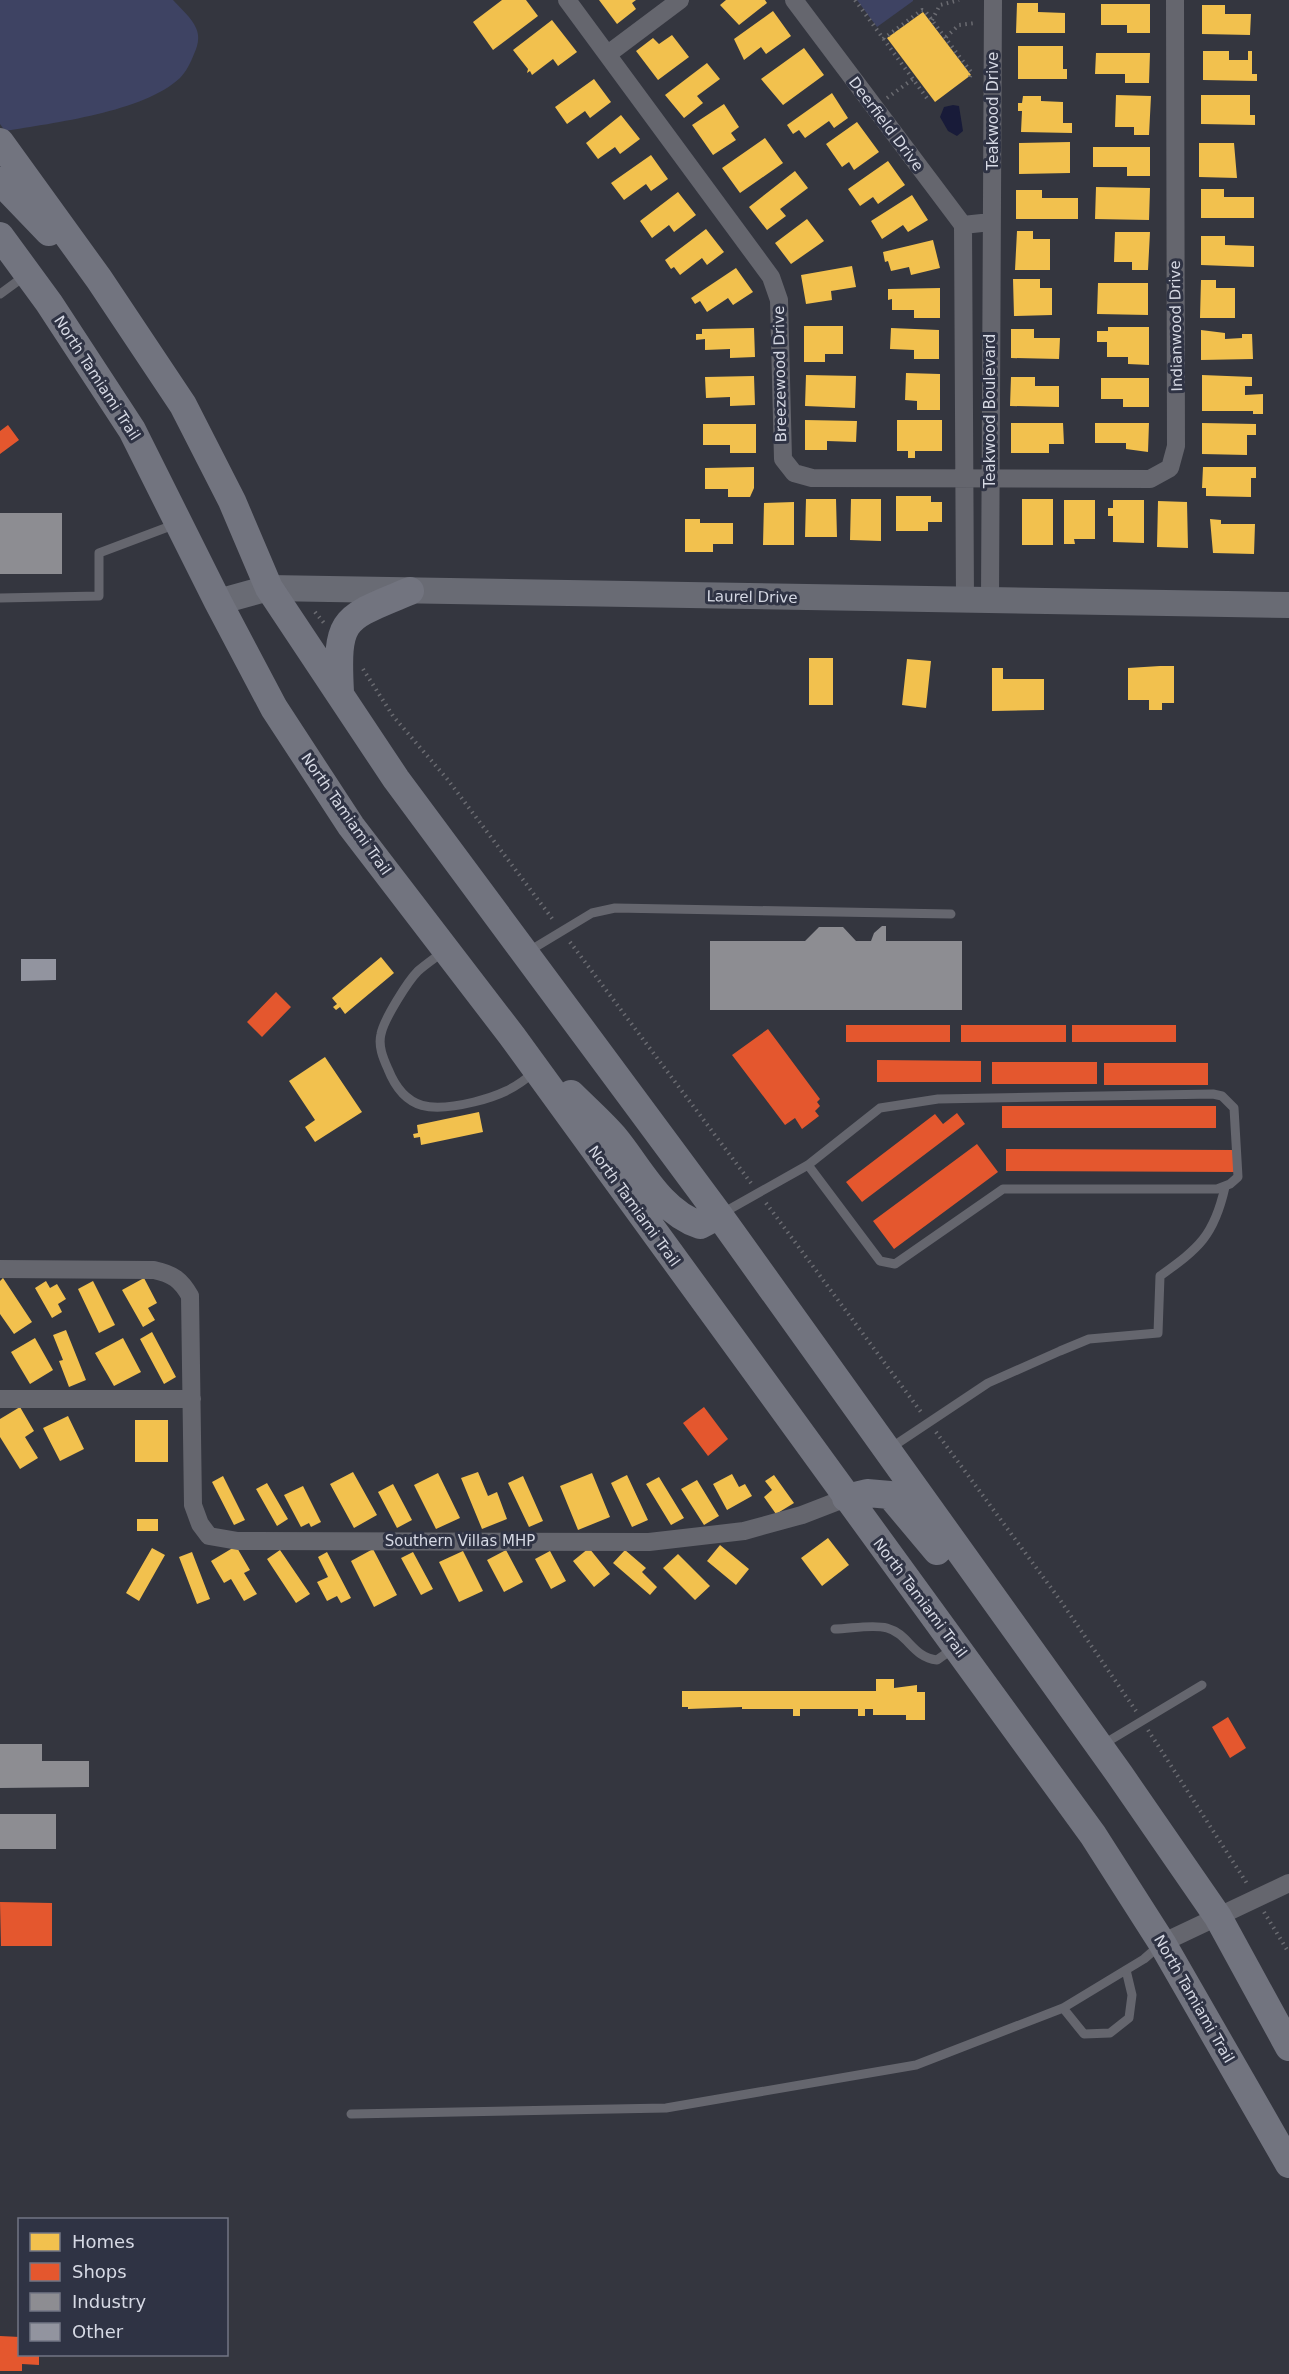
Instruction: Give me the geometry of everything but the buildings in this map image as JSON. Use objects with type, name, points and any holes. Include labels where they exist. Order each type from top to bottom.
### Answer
[{"type":"main road","points":[[0,142],[99,279],[183,405],[232,501],[269,588],[396,779],[527,952],[719,1215],[1100,1746],[1218,1917],[1289,2047]]},
{"type":"main road","points":[[0,181],[21,205],[99,279]]},
{"type":"main road","name":"North Tamiami Trail","points":[[0,236],[132,430],[274,708],[345,816],[512,1036],[539,1068],[846,1498],[1093,1835],[1162,1943],[1289,2164]]},
{"type":"main road","points":[[339,692],[337,647],[347,622],[362,611],[410,591]]},
{"type":"main road","points":[[539,1068],[612,1135],[664,1203],[700,1225],[719,1215]]},
{"type":"main road","points":[[846,1498],[867,1493],[890,1495],[977,1602],[1018,1632]]},
{"type":"street","name":"Breezewood Drive","points":[[567,0],[771,278],[779,300],[780,311],[783,459],[794,473],[812,478],[990,478]]},
{"type":"street","points":[[608,54],[680,0]]},
{"type":"street","name":"Deerfield Drive","points":[[794,0],[963,225]]},
{"type":"street","name":"Teakwood Drive","points":[[991,222],[993,0]]},
{"type":"street","name":"Indianwood Drive","points":[[990,478],[1150,479],[1170,468],[1176,446],[1177,384],[1175,0]]},
{"type":"street","points":[[963,225],[991,222]]},
{"type":"street","name":"Teakwood Boulevard","points":[[977,600],[990,478],[991,222]]},
{"type":"street","name":"Teakwood Boulevard","points":[[963,225],[963,477],[977,600]]},
{"type":"street","name":"Laurel Drive","points":[[218,602],[269,588],[1289,605]]},
{"type":"street","name":"Southern Villas MHP","points":[[0,1269],[154,1270],[171,1274],[183,1283],[190,1296],[193,1505],[200,1524],[209,1536],[238,1541],[649,1542],[744,1531],[802,1515],[846,1498]]},
{"type":"street","points":[[0,1399],[192,1399]]},
{"type":"street","points":[[1162,1943],[1289,1883]]},
{"type":"lane","points":[[0,294],[28,274]]},
{"type":"lane","points":[[0,598],[99,596],[99,553],[178,523]]},
{"type":"lane","points":[[527,952],[592,913],[615,908],[951,914]]},
{"type":"lane","points":[[446,950],[417,972],[381,1032],[380,1047],[393,1082],[405,1098],[419,1106],[433,1108],[462,1105],[499,1096],[518,1086],[539,1068]]},
{"type":"lane","points":[[719,1215],[808,1165],[880,1108],[899,1103],[939,1099],[1213,1094],[1222,1096],[1234,1108],[1238,1177],[1225,1187],[1003,1189],[906,1259],[895,1264],[887,1264],[880,1261],[808,1165]]},
{"type":"lane","points":[[887,1450],[988,1383],[1089,1339],[1158,1333],[1160,1276],[1195,1251],[1219,1212],[1225,1187]]},
{"type":"lane","points":[[835,1629],[887,1628],[902,1637],[918,1654],[937,1660],[956,1647]]},
{"type":"lane","points":[[1100,1746],[1203,1685]]},
{"type":"lane","points":[[351,2114],[666,2108],[916,2065],[1063,2008],[1126,1970],[1162,1943]]},
{"type":"lane","points":[[1063,2008],[1084,2034],[1110,2033],[1129,2018],[1131,1995],[1126,1970]]},
{"type":"path","points":[[855,0],[929,101]]},
{"type":"path","points":[[932,20],[940,5],[959,0]]},
{"type":"path","points":[[883,39],[922,10],[946,37],[971,72],[970,77]]},
{"type":"path","points":[[946,37],[962,24],[993,23]]},
{"type":"path","points":[[874,107],[913,79]]},
{"type":"path","points":[[315,612],[325,623]]},
{"type":"path","points":[[357,659],[393,716],[448,780],[562,931],[1060,1600],[1232,1855],[1289,1953]]},
{"type":"shaded area","points":[[0,0],[173,0],[194,24],[198,35],[197,44],[190,64],[180,78],[164,90],[144,100],[72,120],[5,131],[0,124]]},
{"type":"shaded area","points":[[857,0],[913,0],[913,1],[877,27]]},
{"type":"shaded area","points":[[959,106],[963,131],[957,136],[948,131],[940,117],[944,107]]}]
